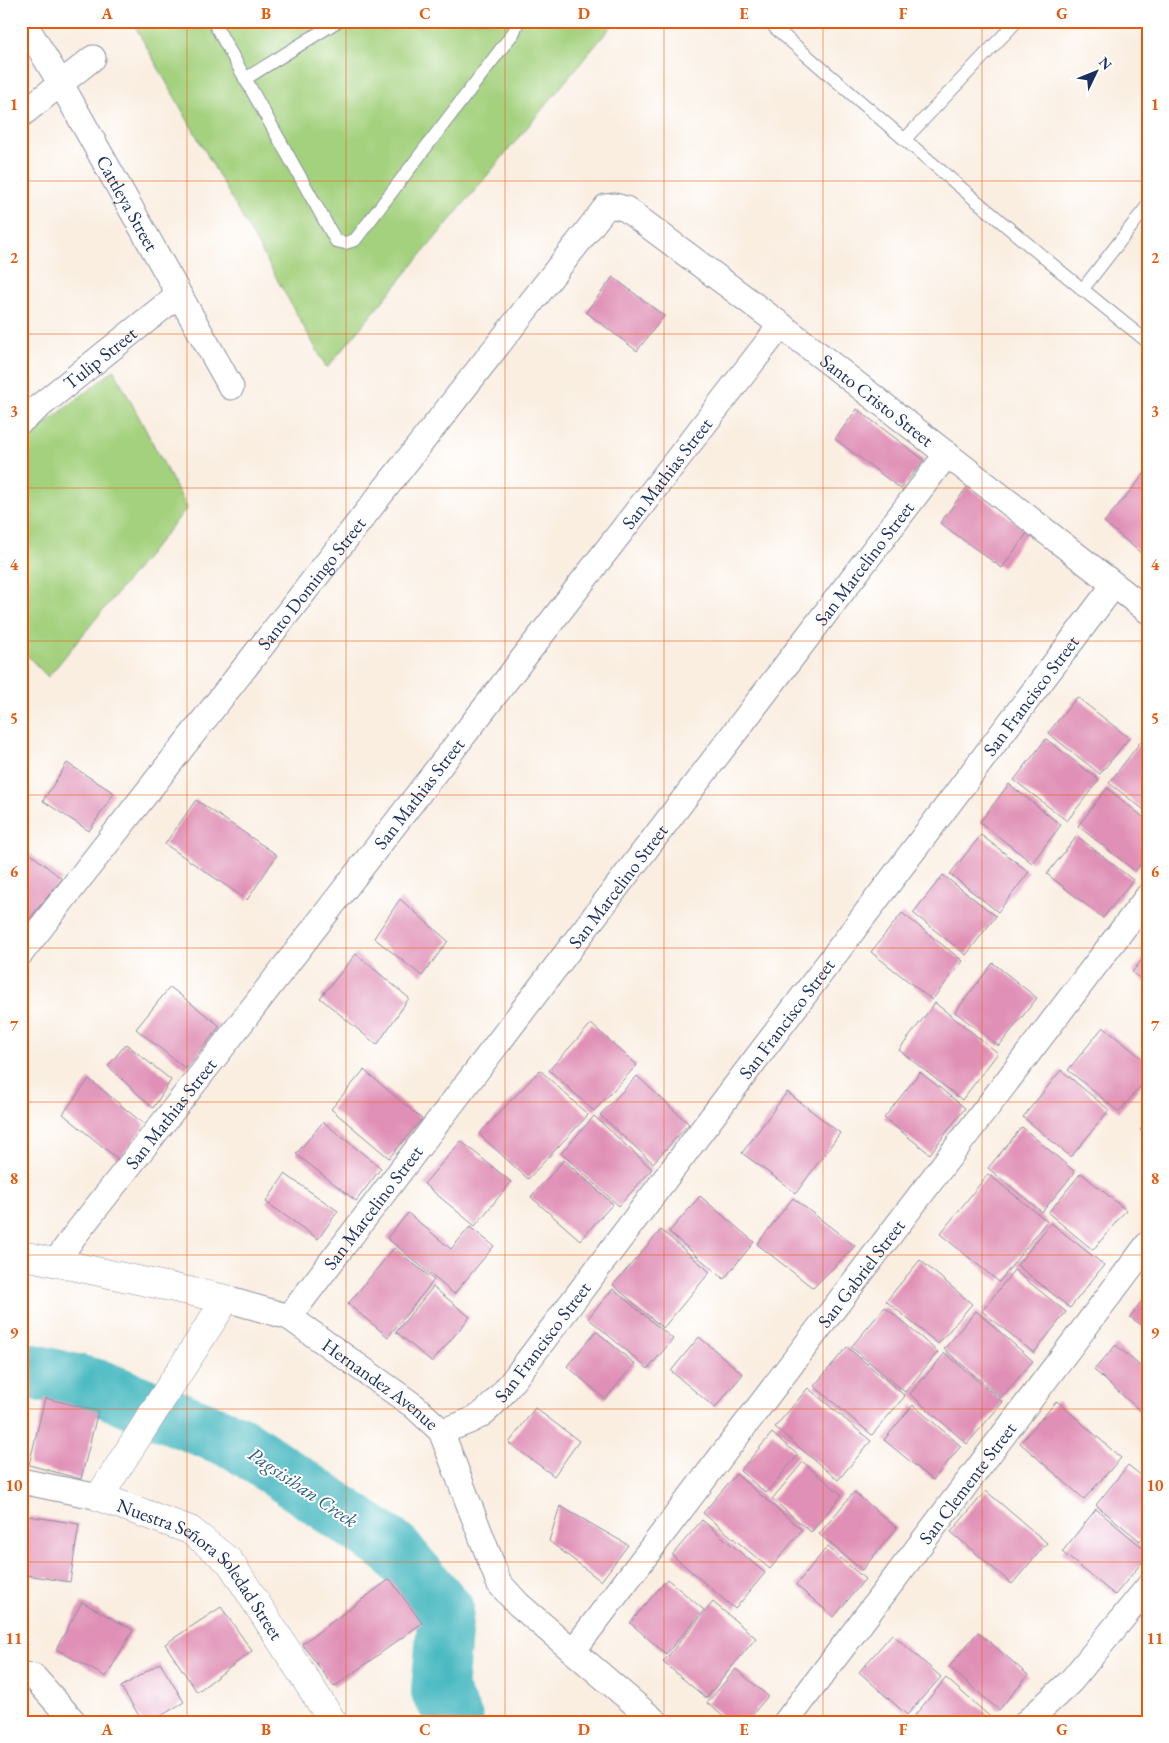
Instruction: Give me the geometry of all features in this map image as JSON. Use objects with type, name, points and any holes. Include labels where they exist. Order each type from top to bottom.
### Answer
[{"type":"street","name":"Cattleya Street","points":[[23,21],[231,387]]},
{"type":"street","points":[[21,115],[93,58]]},
{"type":"street","name":"Santo Cristo Street","points":[[600,212],[606,207],[615,206],[626,209],[781,325],[1148,611]]},
{"type":"street","name":"Santo Domingo Street","points":[[21,953],[600,212]]},
{"type":"street","name":"Tulip Street","points":[[21,421],[178,295]]},
{"type":"street","name":"San Mathias Street","points":[[55,1263],[74,1236],[208,1066],[781,325]]},
{"type":"street","name":"San Marcelino Street","points":[[289,1317],[947,454]]},
{"type":"street","name":"San Francisco Street","points":[[441,1432],[470,1423],[490,1411],[1114,584]]},
{"type":"street","name":"San Gabriel Street","points":[[573,1651],[1148,896]]},
{"type":"street","name":"San Clemente Street","points":[[786,1722],[1148,1244]]},
{"type":"street","name":"Hernandez Avenue","points":[[21,1255],[226,1299],[289,1317],[414,1406],[441,1432],[499,1583],[518,1604],[656,1722]]},
{"type":"street","points":[[99,1497],[226,1299]]},
{"type":"street","name":"Nuestra Señora Soledad Street","points":[[21,1481],[99,1497],[190,1530],[230,1562],[333,1722]]},
{"type":"street","points":[[1027,1722],[1071,1681],[1148,1587]]},
{"type":"street","points":[[21,1674],[34,1676],[74,1722]]},
{"type":"lane","points":[[213,21],[336,241],[345,243],[355,240],[514,32],[518,21]]},
{"type":"lane","points":[[245,79],[338,21]]},
{"type":"lane","points":[[773,21],[775,28],[904,139],[1082,290],[1148,342]]},
{"type":"lane","points":[[904,139],[1017,21]]},
{"type":"lane","points":[[1082,290],[1148,205]]},
{"type":"green space","points":[[132,21],[613,21],[614,23],[327,368]]},
{"type":"green space","points":[[114,370],[187,508],[48,677],[21,649],[21,443]]},
{"type":"building","points":[[613,277],[664,316],[637,351],[586,312]]},
{"type":"building","points":[[857,409],[924,460],[901,489],[835,439]]},
{"type":"building","points":[[1148,470],[1148,559],[1104,522]]},
{"type":"building","points":[[968,486],[1028,532],[1002,568],[940,523]]},
{"type":"building","points":[[1077,697],[1129,738],[1100,774],[1048,733]]},
{"type":"building","points":[[1046,739],[1099,780],[1067,821],[1014,780]]},
{"type":"building","points":[[1142,740],[1148,745],[1148,813],[1109,783]]},
{"type":"building","points":[[67,763],[114,793],[89,831],[43,801]]},
{"type":"building","points":[[1009,784],[1061,825],[1032,863],[980,822]]},
{"type":"building","points":[[1107,788],[1148,821],[1148,855],[1135,871],[1078,826]]},
{"type":"building","points":[[196,800],[277,855],[247,900],[165,844]]},
{"type":"building","points":[[981,835],[1029,872],[998,912],[950,874]]},
{"type":"building","points":[[1077,836],[1133,880],[1103,918],[1047,874]]},
{"type":"building","points":[[21,846],[62,879],[21,929]]},
{"type":"building","points":[[943,875],[996,916],[966,955],[913,913]]},
{"type":"building","points":[[400,899],[448,941],[422,976],[374,938]]},
{"type":"building","points":[[902,913],[963,961],[932,1000],[871,952]]},
{"type":"building","points":[[1148,953],[1148,985],[1132,972]]},
{"type":"building","points":[[356,954],[409,998],[377,1045],[320,998]]},
{"type":"building","points":[[993,963],[1037,998],[999,1046],[955,1012]]},
{"type":"building","points":[[170,987],[220,1026],[186,1069],[136,1029]]},
{"type":"building","points":[[935,1003],[998,1053],[962,1100],[899,1050]]},
{"type":"building","points":[[591,1024],[637,1065],[594,1111],[549,1070]]},
{"type":"building","points":[[1103,1027],[1148,1063],[1148,1077],[1119,1112],[1068,1070]]},
{"type":"building","points":[[126,1044],[171,1080],[153,1108],[108,1066]]},
{"type":"building","points":[[364,1070],[422,1119],[389,1158],[331,1109]]},
{"type":"building","points":[[540,1070],[588,1115],[528,1179],[479,1134]]},
{"type":"building","points":[[1061,1070],[1109,1110],[1071,1157],[1023,1117]]},
{"type":"building","points":[[920,1072],[965,1108],[930,1154],[884,1118]]},
{"type":"building","points":[[637,1076],[689,1124],[653,1163],[600,1115]]},
{"type":"building","points":[[89,1079],[145,1125],[119,1160],[63,1114]]},
{"type":"building","points":[[787,1092],[840,1133],[796,1193],[742,1153]]},
{"type":"building","points":[[594,1116],[652,1169],[619,1206],[561,1153]]},
{"type":"building","points":[[1148,1120],[1148,1137],[1140,1130]]},
{"type":"building","points":[[323,1122],[381,1168],[356,1201],[296,1154]]},
{"type":"building","points":[[1022,1127],[1075,1172],[1042,1212],[988,1168]]},
{"type":"building","points":[[461,1141],[511,1182],[475,1226],[424,1184]]},
{"type":"building","points":[[564,1160],[613,1204],[580,1240],[531,1197]]},
{"type":"building","points":[[1081,1173],[1126,1210],[1093,1250],[1048,1213]]},
{"type":"building","points":[[285,1174],[338,1211],[318,1239],[266,1202]]},
{"type":"building","points":[[988,1174],[1047,1221],[999,1282],[940,1234]]},
{"type":"building","points":[[700,1196],[754,1242],[724,1279],[669,1232]]},
{"type":"building","points":[[793,1198],[855,1246],[813,1288],[757,1244]]},
{"type":"building","points":[[408,1213],[451,1249],[470,1227],[494,1246],[454,1294],[387,1238]]},
{"type":"building","points":[[1051,1223],[1104,1265],[1070,1308],[1017,1265]]},
{"type":"building","points":[[661,1230],[710,1272],[663,1328],[613,1285]]},
{"type":"building","points":[[394,1248],[434,1280],[388,1337],[348,1304]]},
{"type":"building","points":[[920,1260],[972,1304],[938,1344],[886,1301]]},
{"type":"building","points":[[1014,1270],[1066,1312],[1034,1353],[982,1311]]},
{"type":"building","points":[[433,1287],[470,1317],[432,1362],[396,1332]]},
{"type":"building","points":[[613,1289],[673,1339],[648,1369],[588,1318]]},
{"type":"building","points":[[1148,1292],[1148,1330],[1130,1317]]},
{"type":"building","points":[[885,1307],[938,1352],[905,1392],[851,1347]]},
{"type":"building","points":[[976,1311],[1033,1361],[1001,1398],[944,1349]]},
{"type":"building","points":[[596,1331],[635,1364],[605,1399],[567,1366]]},
{"type":"building","points":[[699,1337],[743,1374],[715,1408],[671,1371]]},
{"type":"building","points":[[1116,1345],[1148,1373],[1146,1416],[1094,1370]]},
{"type":"building","points":[[847,1347],[905,1396],[872,1435],[814,1386]]},
{"type":"building","points":[[945,1353],[1003,1402],[967,1444],[910,1394]]},
{"type":"building","points":[[808,1388],[871,1441],[838,1480],[775,1427]]},
{"type":"building","points":[[45,1398],[98,1411],[81,1479],[29,1465]]},
{"type":"building","points":[[1057,1401],[1121,1458],[1084,1499],[1020,1443]]},
{"type":"building","points":[[913,1405],[961,1446],[933,1480],[884,1440]]},
{"type":"building","points":[[535,1408],[579,1441],[554,1476],[509,1443]]},
{"type":"building","points":[[772,1433],[798,1455],[766,1493],[740,1471]]},
{"type":"building","points":[[803,1462],[842,1495],[811,1532],[772,1499]]},
{"type":"building","points":[[1128,1465],[1148,1481],[1148,1532],[1140,1541],[1096,1505]]},
{"type":"building","points":[[736,1474],[802,1530],[770,1569],[703,1513]]},
{"type":"building","points":[[986,1491],[1047,1543],[1012,1584],[951,1532]]},
{"type":"building","points":[[854,1492],[897,1528],[862,1570],[819,1534]]},
{"type":"building","points":[[560,1506],[628,1545],[601,1581],[549,1541]]},
{"type":"building","points":[[1096,1509],[1148,1552],[1148,1555],[1115,1595],[1062,1552]]},
{"type":"building","points":[[29,1516],[79,1524],[70,1582],[21,1574]]},
{"type":"building","points":[[702,1520],[765,1573],[735,1609],[672,1555]]},
{"type":"building","points":[[827,1547],[865,1579],[834,1617],[796,1585]]},
{"type":"building","points":[[390,1579],[422,1623],[334,1687],[302,1644]]},
{"type":"building","points":[[667,1579],[704,1610],[666,1654],[630,1623]]},
{"type":"building","points":[[82,1602],[133,1630],[106,1677],[56,1649]]},
{"type":"building","points":[[713,1602],[756,1638],[706,1698],[663,1662]]},
{"type":"building","points":[[221,1607],[252,1651],[197,1692],[165,1644]]},
{"type":"building","points":[[978,1632],[1028,1675],[999,1710],[949,1667]]},
{"type":"building","points":[[892,1634],[941,1677],[907,1715],[859,1672]]},
{"type":"building","points":[[160,1663],[184,1702],[151,1722],[143,1722],[121,1687]]},
{"type":"building","points":[[736,1669],[768,1696],[746,1722],[730,1722],[707,1703]]},
{"type":"building","points":[[946,1678],[996,1722],[923,1722],[915,1715]]},
{"type":"waterway","name":"Pagsisihan Creek","points":[[21,1369],[101,1388],[238,1443],[394,1549],[446,1610],[439,1691],[456,1722]]}]
